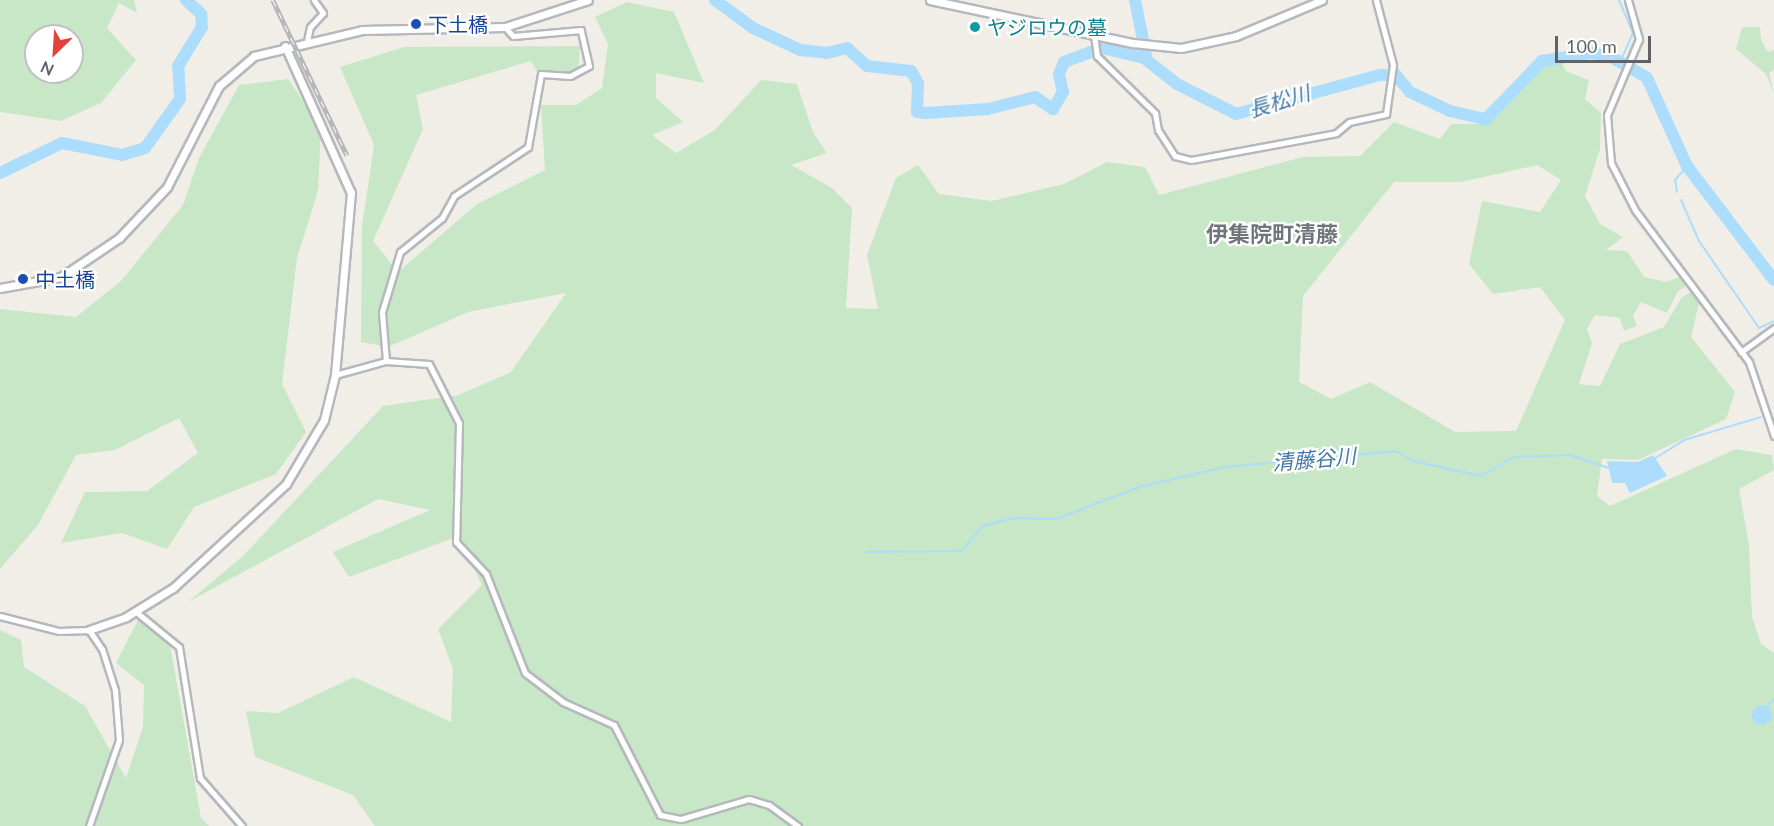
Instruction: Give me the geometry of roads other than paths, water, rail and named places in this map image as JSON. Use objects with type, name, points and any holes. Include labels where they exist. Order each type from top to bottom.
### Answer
[{"type":"main road","points":[[0,288],[61,277],[105,249],[167,187],[228,75],[254,56],[307,41],[378,29],[505,27],[588,0]]},
{"type":"main road","points":[[930,0],[1151,46],[1215,42],[1322,0]]},
{"type":"main road","points":[[89,630],[135,611],[173,588],[286,484],[318,436],[335,375],[351,193],[285,46]]},
{"type":"street","points":[[307,41],[322,13],[314,0]]},
{"type":"street","points":[[1094,35],[1095,52],[1117,81],[1155,113],[1158,130],[1175,156],[1191,160],[1336,133],[1349,122],[1386,114],[1392,98],[1392,70],[1376,0]]},
{"type":"street","points":[[1628,0],[1639,27],[1634,54],[1605,126],[1617,179],[1741,352],[1763,392],[1774,436]]},
{"type":"street","points":[[386,361],[382,312],[400,252],[442,218],[454,196],[528,147],[541,74],[570,76],[589,66],[581,30],[513,36],[505,27]]},
{"type":"street","points":[[1741,352],[1774,328]]},
{"type":"street","points":[[335,375],[386,361],[429,364],[457,412],[456,542],[486,574],[514,656],[533,683],[614,725],[660,815],[681,819],[749,799],[769,805],[798,826]]},
{"type":"street","points":[[135,611],[178,647],[201,778],[242,826]]},
{"type":"street","points":[[0,616],[59,631],[89,630],[110,667],[120,740],[88,826]]},
{"type":"water","points":[[1653,455],[1667,476],[1630,493],[1625,483],[1612,483],[1607,461],[1638,462]]},
{"type":"water","points":[[1762,705],[1769,708],[1772,715],[1769,722],[1762,725],[1755,722],[1752,715],[1755,708]]},
{"type":"waterway","name":"長松川","points":[[0,173],[62,143],[122,155],[145,148],[180,99],[178,66],[202,27],[201,14],[186,0]]},
{"type":"waterway","name":"長松川","points":[[715,0],[753,28],[800,50],[827,53],[847,48],[867,66],[911,71],[918,83],[917,112],[926,113],[988,109],[1035,97],[1053,109],[1063,92],[1059,74],[1064,62],[1102,48],[1144,58],[1177,84],[1236,114],[1380,75],[1396,75],[1410,92],[1450,111],[1486,119],[1542,61],[1592,53],[1613,58],[1647,78],[1687,166],[1774,280]]},
{"type":"waterway","points":[[1135,0],[1146,55]]},
{"type":"waterway","points":[[1619,0],[1633,33],[1621,60]]},
{"type":"waterway","points":[[1677,192],[1675,180],[1687,166]]},
{"type":"waterway","points":[[1681,200],[1699,241],[1759,328],[1774,321]]},
{"type":"waterway","name":"清藤谷川","points":[[1654,459],[1684,440],[1761,417]]},
{"type":"waterway","name":"清藤谷川","points":[[866,552],[962,551],[982,526],[1014,518],[1056,519],[1142,486],[1226,467],[1396,451],[1413,461],[1481,476],[1514,457],[1570,455],[1609,468]]},
{"type":"waterway","points":[[1764,710],[1774,699]]},
{"type":"railway","points":[[273,0],[347,155]]},
{"type":"place","name":"下土橋","points":[[416,24]]},
{"type":"place","name":"ヤジロウの墓","points":[[975,27]]},
{"type":"place","name":"中土橋","points":[[23,279]]},
{"type":"district","name":"伊集院町清藤","points":[[1272,234]]}]
